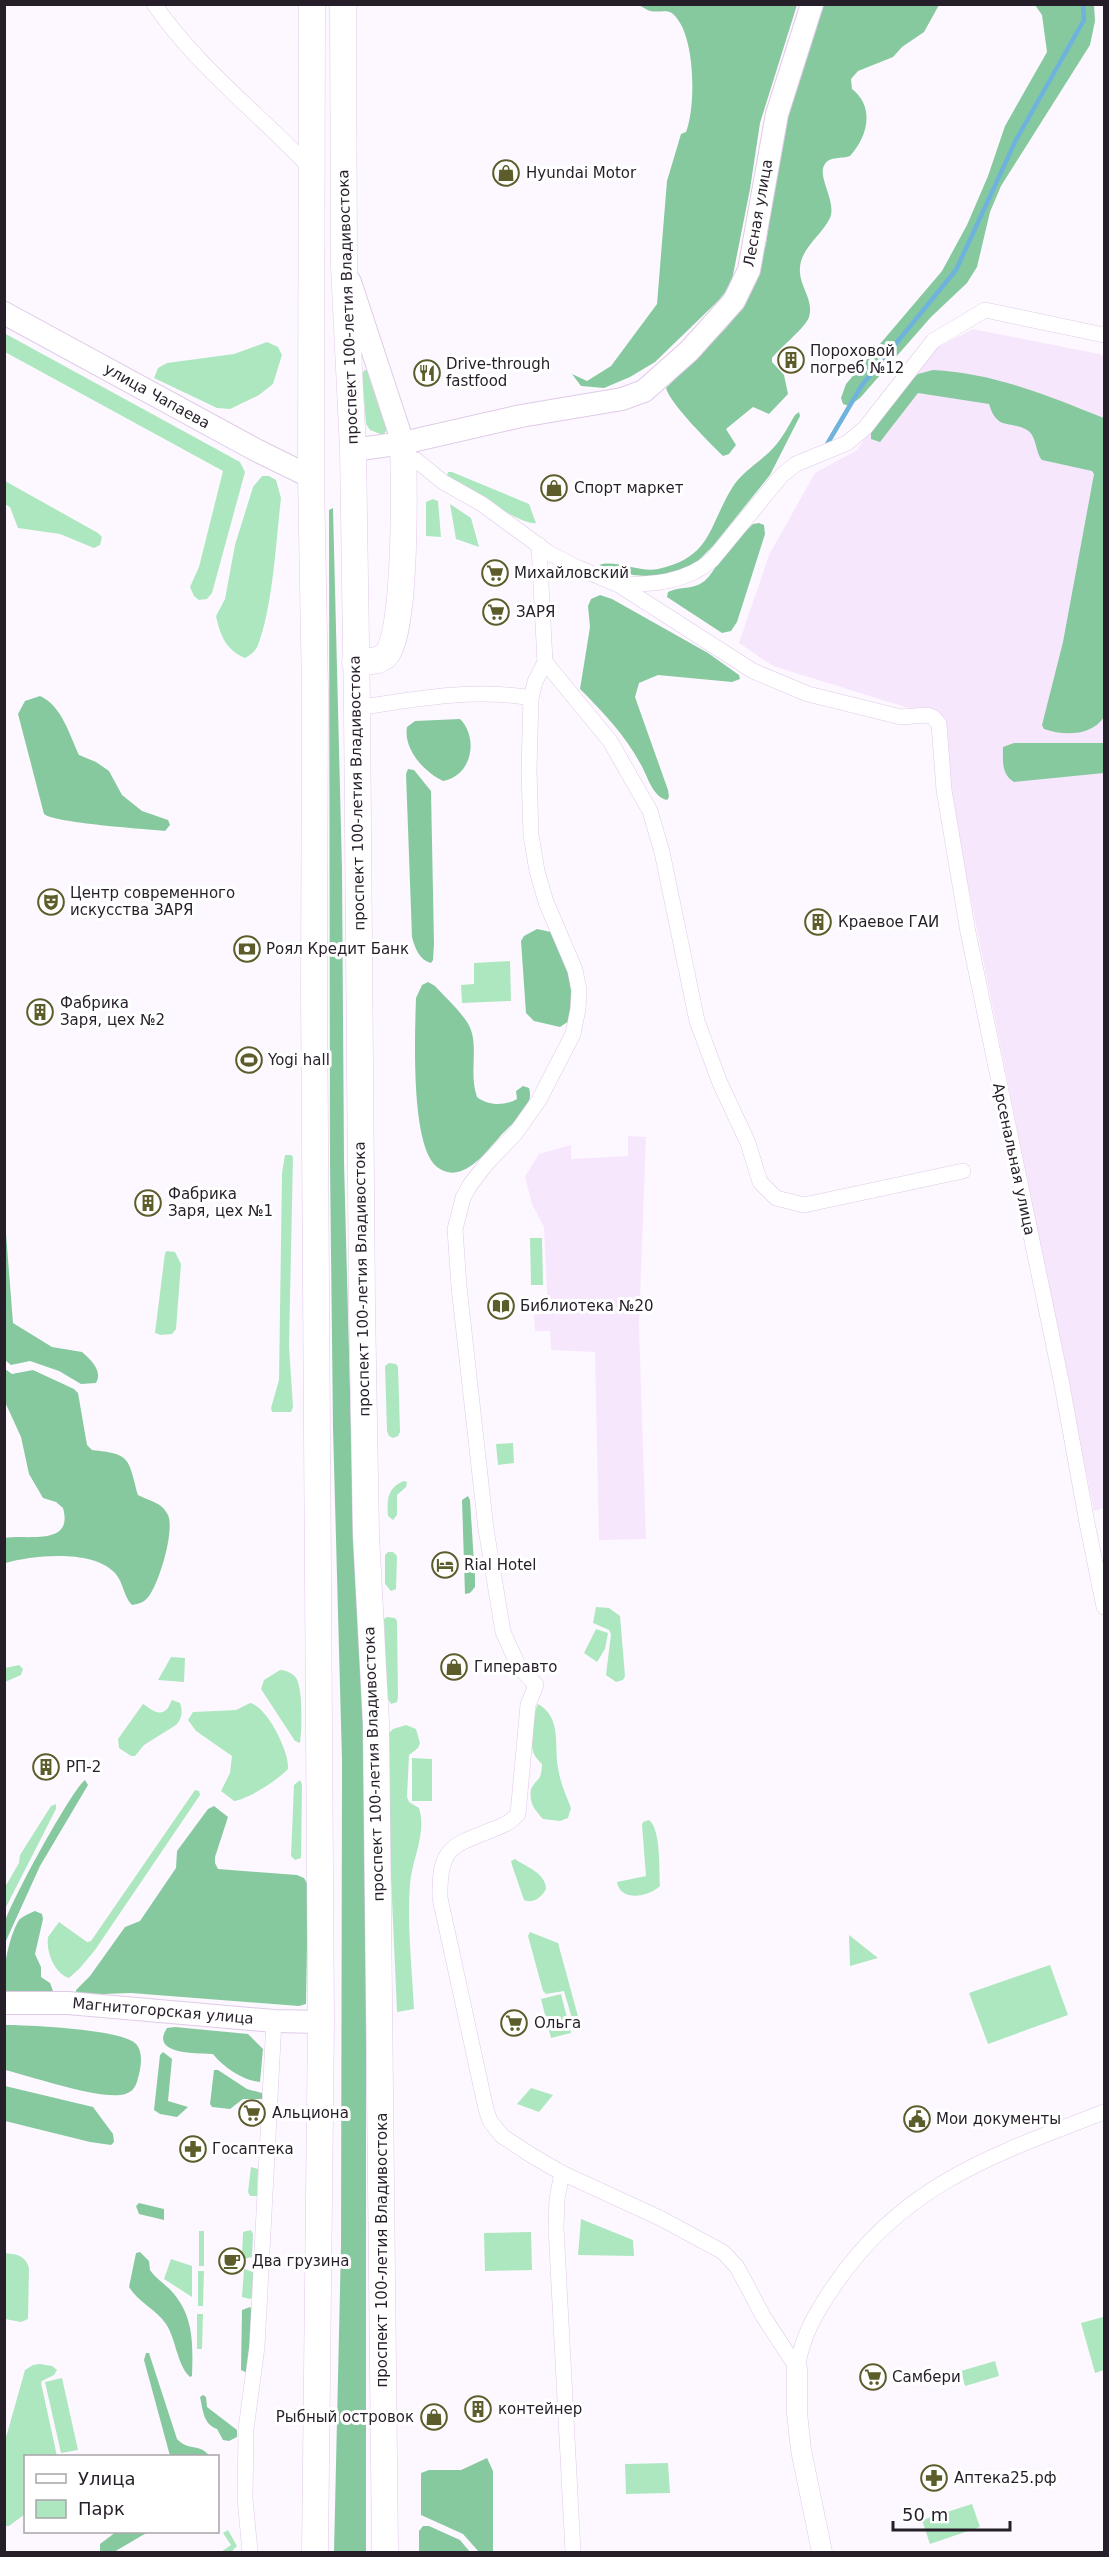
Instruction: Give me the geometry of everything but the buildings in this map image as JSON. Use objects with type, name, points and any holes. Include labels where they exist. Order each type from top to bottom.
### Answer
[{"type":"highway","name":"проспект 100-летия Владивостока","points":[[312,4],[311,477],[315,690],[314,1002],[321,2022],[315,2553]]},
{"type":"highway","name":"проспект 100-летия Владивостока","points":[[343,4],[344,266],[353,450],[357,708],[366,1535],[376,1723],[385,2553]]},
{"type":"highway","points":[[355,662],[373,661],[383,657],[393,642],[403,557],[403,443]]},
{"type":"main road","name":"Лесная улица","points":[[353,450],[403,443],[521,416],[622,399],[644,391],[689,351],[734,301],[749,270],[777,114],[812,4]]},
{"type":"main road","points":[[344,266],[403,443]]},
{"type":"main road","name":"улица Чапаева","points":[[4,313],[256,450],[311,477]]},
{"type":"main road","name":"Магнитогорская улица","points":[[4,2003],[91,2004],[274,2021],[321,2022]]},
{"type":"street","points":[[154,4],[170,28],[201,63],[312,170]]},
{"type":"street","points":[[403,443],[414,463],[416,460],[443,482],[482,504],[539,545],[576,567],[619,585],[658,584],[685,576],[703,567],[722,548],[782,475],[796,464],[847,443],[866,428],[933,341],[985,310],[1104,335]]},
{"type":"street","points":[[539,545],[545,662],[531,698],[529,771],[534,855],[546,903],[575,970],[579,999],[573,1034],[539,1100],[515,1134],[487,1163],[471,1185],[463,1198],[455,1229],[459,1287],[486,1529],[503,1632],[519,1667],[536,1685],[528,1705],[518,1814],[511,1822],[460,1842],[451,1848],[444,1857],[439,1880],[440,1898],[490,2121],[502,2136],[562,2173],[660,2218],[723,2252],[737,2267],[763,2316],[797,2368]]},
{"type":"street","name":"Арсенальная улица","points":[[619,585],[753,670],[786,686],[829,700],[901,717],[927,715],[933,717],[939,724],[944,790],[968,932],[1062,1385],[1104,1606]]},
{"type":"street","points":[[545,662],[610,741],[651,812],[662,852],[697,1022],[720,1083],[748,1143],[760,1182],[776,1198],[804,1205],[963,1171]]},
{"type":"street","points":[[357,708],[458,695],[505,694],[531,698]]},
{"type":"street","points":[[249,2553],[245,2498],[246,2429],[257,2347],[274,2021]]},
{"type":"street","points":[[822,2553],[801,2450],[797,2413],[797,2368],[804,2335],[811,2320],[852,2260],[870,2239],[927,2191],[1002,2152],[1104,2112]]},
{"type":"street","points":[[562,2173],[557,2199],[556,2228],[573,2553]]},
{"type":"shaded area","points":[[973,329],[1104,355],[1104,1508],[1094,1511],[934,716],[773,666],[739,643],[769,555],[815,473],[857,450],[921,356]]},
{"type":"shaded area","points":[[628,1136],[646,1137],[639,1326],[646,1539],[599,1540],[595,1352],[551,1350],[550,1331],[535,1331],[534,1315],[548,1313],[544,1227],[532,1204],[525,1177],[539,1154],[571,1145],[571,1159],[628,1156]]},
{"type":"green space","points":[[638,5],[797,5],[760,123],[731,285],[718,301],[655,362],[630,377],[604,388],[581,386],[572,374],[587,381],[611,366],[657,304],[667,181],[681,134],[686,132],[689,121],[692,71],[690,54],[681,24],[671,13],[650,11]]},
{"type":"green space","points":[[821,5],[939,5],[924,32],[902,47],[893,57],[858,71],[851,79],[852,89],[864,104],[865,131],[850,156],[827,161],[823,169],[824,182],[831,204],[830,218],[806,250],[800,265],[801,279],[810,305],[809,317],[772,358],[772,362],[784,375],[788,394],[769,414],[753,407],[726,429],[736,445],[729,454],[723,456],[682,413],[666,388],[726,328],[743,307],[766,244],[782,134]]},
{"type":"green space","points":[[1035,5],[1094,5],[1095,21],[1090,45],[1001,186],[990,212],[977,267],[967,283],[931,317],[860,398],[849,406],[843,404],[841,398],[846,384],[942,271],[967,225],[988,176],[1005,126],[1047,52],[1042,15]]},
{"type":"green space","points":[[4,333],[240,462],[245,472],[212,593],[207,599],[199,600],[194,596],[190,587],[199,567],[223,471],[5,352]]},
{"type":"green space","points":[[267,342],[278,347],[282,355],[273,384],[259,395],[230,409],[217,408],[154,378],[158,368],[167,363],[234,354]]},
{"type":"green space","points":[[368,370],[387,430],[383,435],[370,430],[366,424],[362,373]]},
{"type":"green space","points":[[933,370],[978,376],[1021,387],[1104,418],[1104,717],[1092,728],[1077,733],[1060,733],[1044,729],[1042,725],[1063,642],[1094,474],[1092,471],[1042,460],[1030,433],[1021,427],[1000,421],[992,412],[989,404],[918,393],[880,442],[871,439],[871,428],[911,380],[918,374]]},
{"type":"green space","points":[[799,412],[800,416],[770,475],[713,546],[693,566],[658,577],[633,575],[599,565],[613,564],[651,570],[676,564],[689,557],[706,539],[736,482],[775,446]]},
{"type":"green space","points":[[448,472],[529,504],[536,523],[519,519],[492,504],[447,476]]},
{"type":"green space","points":[[262,476],[269,476],[276,480],[281,498],[267,612],[256,650],[245,658],[233,651],[225,641],[216,616],[225,599],[235,545],[253,487]]},
{"type":"green space","points":[[5,481],[98,533],[102,537],[100,545],[94,548],[60,534],[18,528],[10,507],[5,504]]},
{"type":"green space","points":[[433,499],[438,501],[441,537],[426,536],[426,502]]},
{"type":"green space","points":[[450,504],[471,518],[479,547],[456,539]]},
{"type":"green space","points":[[333,508],[342,869],[344,1162],[351,1427],[366,1793],[366,2552],[334,2552],[341,2246],[342,1761],[333,1428],[330,1164],[329,510]]},
{"type":"green space","points":[[753,524],[764,525],[765,534],[737,622],[731,631],[722,633],[667,597],[668,592],[696,586],[704,581],[729,547]]},
{"type":"green space","points":[[600,595],[612,599],[708,653],[739,675],[740,679],[732,682],[658,675],[639,683],[635,697],[668,790],[667,800],[654,790],[643,768],[620,733],[580,689],[590,627],[588,606],[591,599]]},
{"type":"green space","points":[[40,696],[54,706],[79,755],[96,762],[109,771],[122,795],[142,811],[168,820],[170,825],[165,831],[82,823],[44,814],[18,714],[25,701]]},
{"type":"green space","points":[[460,719],[469,736],[470,755],[461,772],[443,781],[429,772],[416,759],[408,743],[407,727],[415,721]]},
{"type":"green space","points":[[1014,743],[1104,743],[1104,773],[1014,782],[1005,771],[1003,747]]},
{"type":"green space","points":[[408,769],[414,770],[431,791],[434,944],[431,963],[421,956],[412,937],[406,774]]},
{"type":"green space","points":[[537,929],[551,932],[572,985],[574,1008],[572,1019],[560,1027],[534,1021],[526,1013],[521,941],[524,936]]},
{"type":"green space","points":[[510,961],[511,1001],[462,1003],[461,985],[474,984],[474,963]]},
{"type":"green space","points":[[428,982],[435,986],[469,1025],[474,1046],[474,1079],[477,1097],[486,1102],[502,1104],[517,1099],[516,1091],[523,1086],[529,1088],[530,1092],[528,1104],[519,1117],[474,1164],[456,1172],[447,1172],[437,1167],[428,1155],[418,1113],[415,1061],[416,998],[422,985]]},
{"type":"green space","points":[[285,1155],[293,1157],[289,1346],[293,1407],[291,1412],[272,1412],[271,1408],[279,1380],[282,1173]]},
{"type":"green space","points":[[4,1208],[13,1323],[52,1347],[82,1352],[97,1370],[96,1383],[81,1384],[59,1371],[30,1361],[11,1365],[5,1360]]},
{"type":"green space","points":[[530,1238],[542,1238],[543,1285],[531,1285]]},
{"type":"green space","points":[[167,1251],[175,1252],[181,1264],[176,1329],[172,1334],[161,1335],[155,1333]]},
{"type":"green space","points":[[389,1363],[396,1364],[398,1367],[400,1432],[393,1438],[387,1431],[385,1366]]},
{"type":"green space","points":[[5,1369],[12,1374],[33,1370],[74,1389],[78,1393],[87,1445],[92,1450],[121,1456],[126,1460],[138,1495],[159,1505],[168,1515],[170,1523],[165,1557],[153,1589],[144,1601],[132,1605],[115,1573],[105,1565],[93,1560],[47,1556],[5,1563],[5,1538],[55,1534],[62,1529],[65,1520],[63,1508],[56,1502],[43,1498],[29,1474],[21,1437],[5,1402]]},
{"type":"green space","points":[[513,1443],[514,1463],[498,1465],[496,1444]]},
{"type":"green space","points":[[404,1481],[407,1482],[406,1487],[397,1495],[397,1515],[393,1520],[388,1516],[389,1495],[394,1487]]},
{"type":"green space","points":[[468,1496],[475,1587],[470,1593],[465,1594],[462,1500]]},
{"type":"green space","points":[[393,1552],[397,1556],[396,1589],[391,1591],[385,1584],[385,1555]]},
{"type":"green space","points":[[596,1607],[609,1608],[620,1616],[625,1676],[623,1680],[616,1682],[606,1675],[611,1634],[609,1630],[593,1623]]},
{"type":"green space","points":[[395,1618],[397,1621],[398,1697],[397,1702],[391,1704],[386,1696],[384,1619]]},
{"type":"green space","points":[[596,1629],[608,1633],[605,1649],[597,1662],[584,1653]]},
{"type":"green space","points":[[171,1657],[185,1658],[184,1682],[158,1680]]},
{"type":"green space","points":[[19,1665],[23,1669],[21,1675],[5,1682],[5,1668]]},
{"type":"green space","points":[[280,1670],[296,1678],[300,1690],[300,1743],[295,1741],[261,1689],[264,1680]]},
{"type":"green space","points":[[172,1700],[180,1703],[181,1709],[181,1718],[176,1725],[144,1745],[135,1756],[119,1748],[118,1739],[143,1704],[160,1712],[167,1709]]},
{"type":"green space","points":[[250,1703],[263,1712],[276,1731],[285,1752],[288,1769],[247,1797],[234,1801],[221,1791],[230,1773],[232,1756],[196,1731],[188,1720],[193,1712],[236,1710]]},
{"type":"green space","points":[[538,1704],[546,1710],[554,1724],[559,1773],[571,1808],[568,1818],[560,1821],[543,1819],[535,1809],[531,1798],[531,1789],[542,1770],[542,1764],[534,1755],[531,1742],[533,1719]]},
{"type":"green space","points":[[406,1725],[416,1729],[420,1743],[418,1748],[409,1755],[407,1797],[409,1802],[419,1808],[421,1827],[411,1875],[409,1900],[414,2009],[397,2012],[386,1764],[388,1734],[393,1729]]},
{"type":"green space","points":[[412,1758],[432,1759],[432,1801],[412,1801]]},
{"type":"green space","points":[[85,1780],[88,1785],[40,1866],[5,1943],[4,1925],[16,1896],[54,1825]]},
{"type":"green space","points":[[300,1780],[302,1784],[301,1858],[295,1860],[291,1856],[294,1785]]},
{"type":"green space","points":[[195,1790],[199,1791],[200,1795],[95,1950],[69,1978],[59,1972],[48,1949],[48,1937],[59,1922],[87,1942],[91,1941]]},
{"type":"green space","points":[[56,1804],[56,1809],[5,1909],[5,1887],[19,1863],[20,1855],[51,1806]]},
{"type":"green space","points":[[214,1806],[228,1817],[215,1857],[218,1869],[297,1875],[304,1878],[308,1885],[306,2004],[299,2006],[131,1993],[76,1995],[76,1990],[90,1976],[125,1927],[140,1921],[176,1868],[177,1851],[208,1809]]},
{"type":"green space","points":[[649,1820],[656,1832],[660,1886],[649,1893],[629,1895],[623,1893],[617,1882],[646,1876],[642,1825],[643,1822]]},
{"type":"green space","points":[[515,1859],[535,1871],[543,1879],[546,1889],[536,1899],[524,1900],[511,1861]]},
{"type":"green space","points":[[35,1911],[42,1914],[43,1919],[35,1954],[41,1967],[41,1977],[50,1983],[53,1991],[50,1994],[7,1993],[5,1967],[15,1927],[19,1920]]},
{"type":"green space","points":[[530,1932],[558,1943],[579,2020],[577,2026],[573,2022],[564,1991],[546,1994],[543,1991],[528,1936]]},
{"type":"green space","points":[[849,1935],[878,1958],[850,1966]]},
{"type":"green space","points":[[1050,1965],[1068,2015],[988,2044],[969,1993]]},
{"type":"green space","points":[[561,1994],[571,2033],[551,2038],[541,1999]]},
{"type":"green space","points":[[5,2025],[93,2031],[126,2038],[135,2043],[140,2050],[140,2069],[136,2085],[127,2093],[109,2095],[80,2090],[5,2070]]},
{"type":"green space","points":[[167,2028],[248,2034],[263,2049],[260,2082],[247,2079],[234,2072],[213,2054],[178,2051],[170,2048],[164,2043],[163,2037]]},
{"type":"green space","points":[[163,2052],[172,2059],[168,2101],[188,2107],[177,2117],[160,2114],[154,2110],[160,2055]]},
{"type":"green space","points":[[214,2070],[218,2070],[247,2089],[262,2093],[262,2099],[243,2099],[230,2109],[212,2107],[210,2104]]},
{"type":"green space","points":[[5,2086],[93,2107],[113,2134],[114,2142],[111,2145],[90,2142],[5,2121]]},
{"type":"green space","points":[[531,2088],[553,2095],[539,2112],[517,2104]]},
{"type":"green space","points":[[251,2167],[258,2169],[257,2196],[250,2196],[248,2192]]},
{"type":"green space","points":[[139,2203],[164,2209],[164,2220],[139,2214],[136,2206]]},
{"type":"green space","points":[[581,2219],[633,2240],[634,2256],[578,2255]]},
{"type":"green space","points":[[251,2230],[253,2234],[252,2257],[244,2259],[242,2255],[243,2232]]},
{"type":"green space","points":[[199,2231],[204,2231],[204,2266],[199,2266]]},
{"type":"green space","points":[[531,2232],[532,2270],[485,2271],[484,2233]]},
{"type":"green space","points":[[140,2252],[149,2261],[150,2270],[181,2303],[189,2323],[192,2343],[192,2376],[190,2377],[182,2366],[166,2324],[129,2287],[136,2253]]},
{"type":"green space","points":[[4,2253],[19,2256],[25,2260],[29,2268],[28,2319],[21,2322],[5,2319]]},
{"type":"green space","points":[[171,2259],[192,2266],[192,2297],[164,2279]]},
{"type":"green space","points":[[244,2269],[253,2272],[253,2297],[250,2299],[242,2297]]},
{"type":"green space","points":[[198,2271],[204,2271],[203,2306],[198,2306]]},
{"type":"green space","points":[[250,2307],[253,2311],[247,2371],[245,2372],[241,2370],[242,2310]]},
{"type":"green space","points":[[197,2314],[203,2314],[202,2349],[197,2349]]},
{"type":"green space","points":[[1103,2317],[1104,2370],[1095,2373],[1081,2323]]},
{"type":"green space","points":[[146,2353],[149,2353],[177,2439],[186,2445],[201,2449],[209,2455],[170,2455],[144,2360]]},
{"type":"green space","points":[[995,2361],[999,2376],[965,2386],[961,2371]]},
{"type":"green space","points":[[33,2365],[52,2366],[57,2370],[54,2375],[41,2383],[57,2455],[24,2455],[24,2515],[9,2526],[5,2526],[5,2441],[25,2370]]},
{"type":"green space","points":[[62,2378],[78,2450],[61,2453],[45,2382]]},
{"type":"green space","points":[[203,2395],[206,2397],[207,2407],[237,2430],[237,2437],[229,2441],[223,2440],[217,2429],[209,2424],[202,2407],[200,2397]]},
{"type":"green space","points":[[487,2458],[493,2471],[493,2552],[479,2552],[463,2534],[421,2515],[421,2473],[429,2470],[461,2470]]},
{"type":"green space","points":[[668,2463],[670,2493],[626,2494],[625,2464]]},
{"type":"green space","points":[[972,2504],[980,2527],[930,2544],[922,2520]]},
{"type":"green space","points":[[423,2526],[429,2526],[460,2540],[470,2552],[419,2552],[419,2531]]},
{"type":"green space","points":[[228,2530],[237,2546],[231,2552],[221,2552],[231,2545],[223,2533]]},
{"type":"green space","points":[[115,2533],[146,2533],[114,2552],[100,2552],[100,2544]]},
{"type":"waterway","points":[[826,446],[862,385],[956,270],[1016,140],[1084,20],[1083,4]]},
{"type":"place","name":"Hyundai Motor","points":[[506,173]]},
{"type":"place","name":"Пороховой погреб №12","points":[[791,360]]},
{"type":"place","name":"Drive-through fastfood","points":[[427,373]]},
{"type":"place","name":"Спорт маркет","points":[[554,488]]},
{"type":"place","name":"Михайловский","points":[[495,573]]},
{"type":"place","name":"ЗАРЯ","points":[[496,612]]},
{"type":"place","name":"Центр современного искусства ЗАРЯ","points":[[51,902]]},
{"type":"place","name":"Краевое ГАИ","points":[[818,922]]},
{"type":"place","name":"Роял Кредит Банк","points":[[247,949]]},
{"type":"place","name":"Фабрика Заря, цех №2","points":[[40,1012]]},
{"type":"place","name":"Yogi hall","points":[[249,1060]]},
{"type":"place","name":"Фабрика Заря, цех №1","points":[[148,1203]]},
{"type":"place","name":"Библиотека №20","points":[[501,1306]]},
{"type":"place","name":"Rial Hotel","points":[[445,1565]]},
{"type":"place","name":"Гиперавто","points":[[454,1667]]},
{"type":"place","name":"РП-2","points":[[46,1767]]},
{"type":"place","name":"Ольга","points":[[514,2023]]},
{"type":"place","name":"Альциона","points":[[252,2113]]},
{"type":"place","name":"Мои документы","points":[[917,2119]]},
{"type":"place","name":"Госаптека","points":[[193,2149]]},
{"type":"place","name":"Два грузина","points":[[232,2261]]},
{"type":"place","name":"Самбери","points":[[873,2377]]},
{"type":"place","name":"контейнер","points":[[478,2409]]},
{"type":"place","name":"Рыбный островок","points":[[434,2417]]},
{"type":"place","name":"Аптека25.рф","points":[[934,2478]]}]
